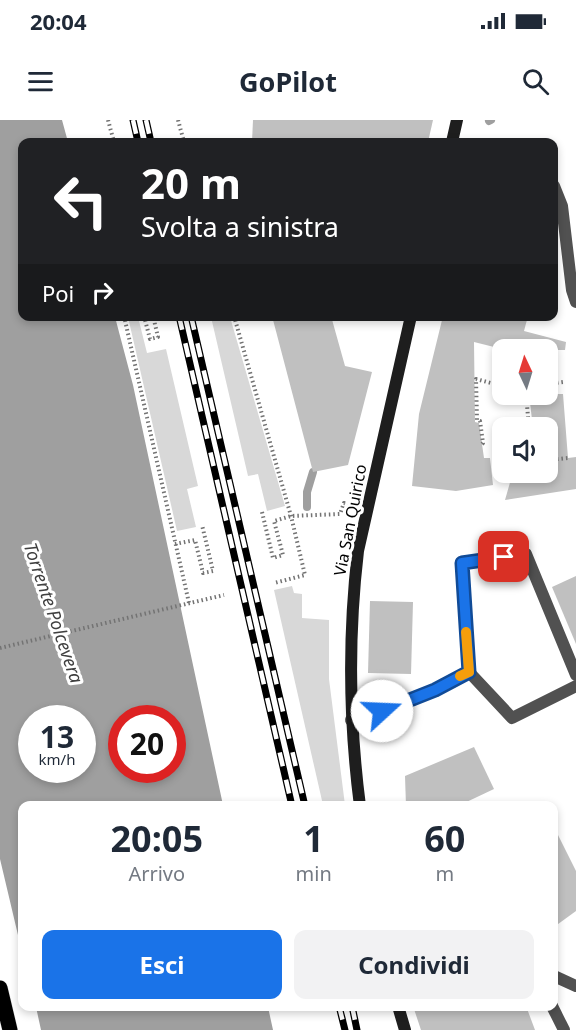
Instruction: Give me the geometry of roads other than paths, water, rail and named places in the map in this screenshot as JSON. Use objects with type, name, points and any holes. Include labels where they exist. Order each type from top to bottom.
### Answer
[{"type":"main road","points":[[453,138],[457,120]]},
{"type":"main road","name":"Via San Quirico","points":[[359,801],[351,720],[350,632],[358,551],[410,321]]},
{"type":"main road","points":[[0,988],[10,1030]]},
{"type":"main road","points":[[399,1011],[405,1030]]},
{"type":"street","points":[[558,196],[562,206],[572,290],[576,302]]},
{"type":"street","points":[[576,675],[526,554],[462,563],[469,672],[512,718],[576,686]]},
{"type":"street","points":[[351,720],[396,707],[469,672]]},
{"type":"street","points":[[558,978],[576,986]]},
{"type":"street","points":[[554,1011],[564,1030]]},
{"type":"water","name":"Torrente Polcevera","points":[[0,120],[62,120],[67,138],[18,138],[18,321],[116,321],[133,385],[222,801],[18,801],[18,935],[0,859]]},
{"type":"water","points":[[37,1011],[269,1011],[273,1030],[41,1030]]},
{"type":"waterway","points":[[307,507],[307,492],[313,472]]},
{"type":"railway","points":[[133,120],[137,138]]},
{"type":"railway","points":[[146,120],[150,138]]},
{"type":"railway","points":[[180,321],[291,801]]},
{"type":"railway","points":[[192,321],[304,801]]},
{"type":"railway","points":[[340,1011],[345,1030]]},
{"type":"railway","points":[[353,1011],[357,1030]]}]
